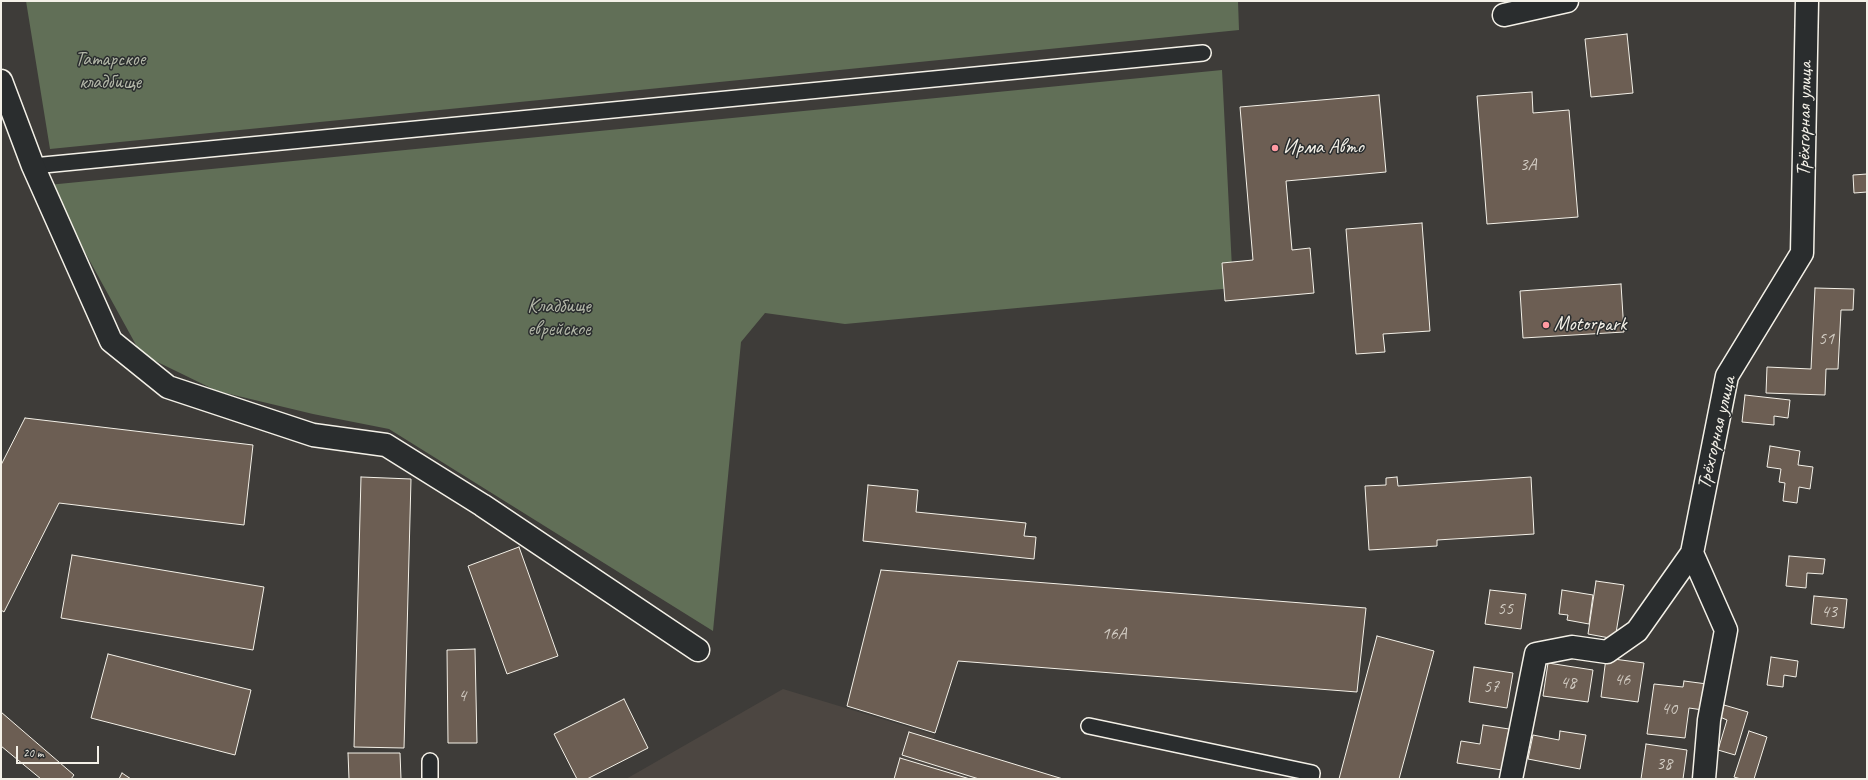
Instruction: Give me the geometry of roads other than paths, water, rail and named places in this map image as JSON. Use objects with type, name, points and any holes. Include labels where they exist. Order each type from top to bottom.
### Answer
[{"type":"street","points":[[1504,15],[1566,1]]},
{"type":"street","name":"Трёхгорная улица","points":[[1692,553],[1727,376],[1802,253],[1807,1]]},
{"type":"street","points":[[1,81],[33,166],[111,341],[168,387],[313,434],[386,445],[482,506],[698,650]]},
{"type":"street","points":[[1511,779],[1536,654],[1572,647],[1607,652],[1637,631],[1692,553]]},
{"type":"street","points":[[1692,553],[1726,630],[1709,720],[1704,779]]},
{"type":"lane","points":[[33,166],[1203,53]]},
{"type":"lane","points":[[1089,726],[1312,773],[1311,779]]},
{"type":"lane","points":[[430,761],[430,779]]},
{"type":"place","name":"Ирма Авто","points":[[1275,148]]},
{"type":"place","name":"Motorpark","points":[[1546,325]]},
{"type":"park label","name":"Татарское кладбище","points":[[110,72]]},
{"type":"park label","name":"Кладбище еврейское","points":[[559,318]]}]
